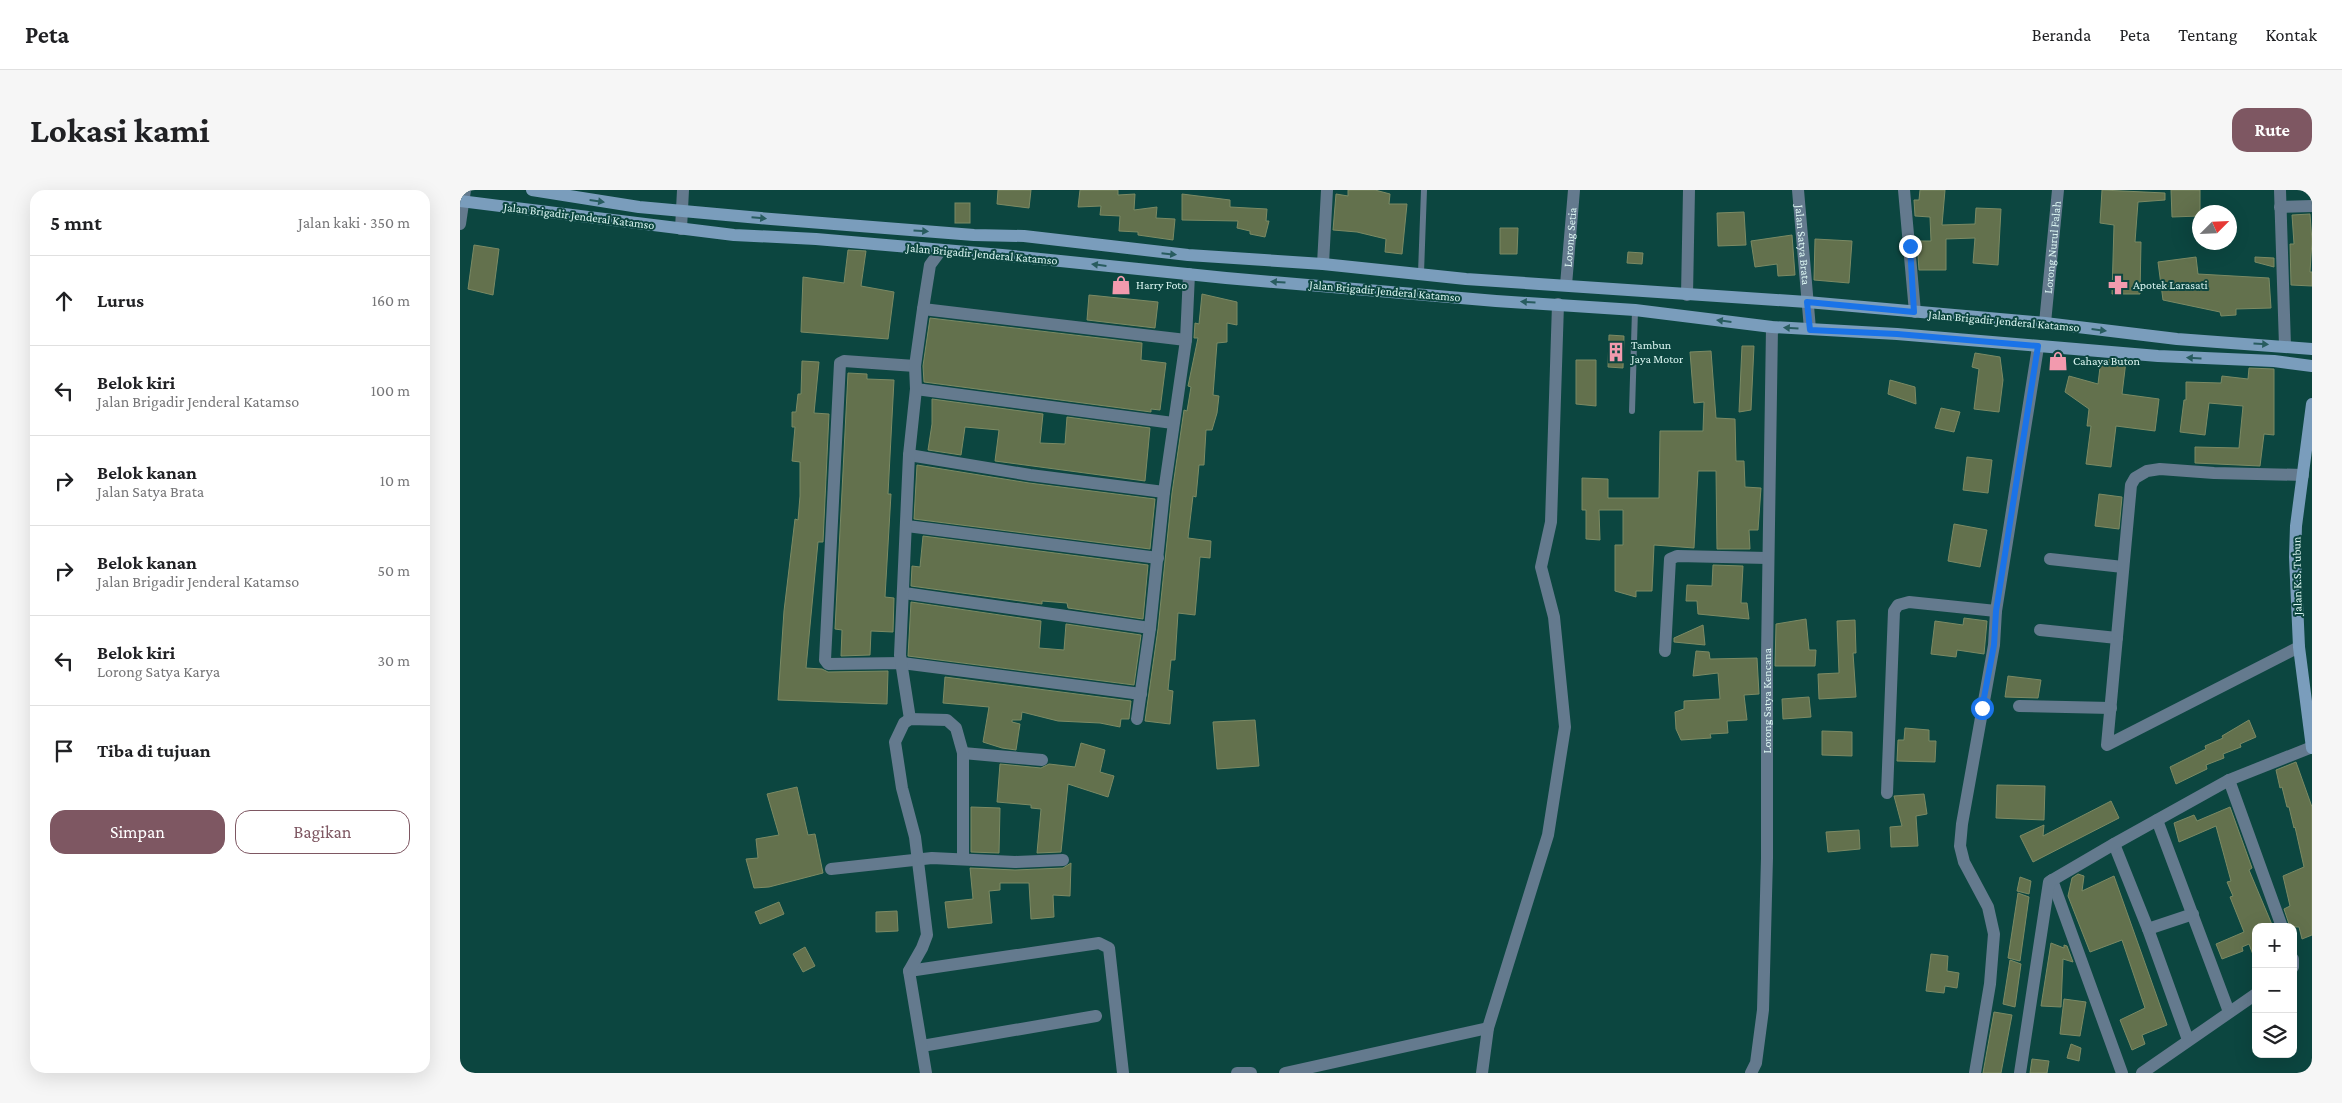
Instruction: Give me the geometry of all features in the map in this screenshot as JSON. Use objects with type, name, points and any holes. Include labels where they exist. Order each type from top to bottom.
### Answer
[{"type":"main road","name":"Jalan Brigadir Jenderal Katamso","points":[[532,190],[682,211],[948,233],[1024,236],[1121,249],[1251,261],[1323,264],[1466,278],[1807,302],[2045,323],[2177,339],[2312,349]]},
{"type":"main road","name":"Jalan Brigadir Jenderal Katamso","points":[[463,197],[636,224],[734,235],[816,239],[1457,298],[1635,310],[1772,327],[1897,334],[2167,357],[2274,361],[2312,366]]},
{"type":"main road","points":[[636,224],[639,206]]},
{"type":"main road","points":[[1120,268],[1121,249]]},
{"type":"main road","name":"Jalan K.S. Tubun","points":[[2312,404],[2296,526],[2299,647],[2312,748]]},
{"type":"street","points":[[681,229],[683,190]]},
{"type":"street","points":[[1323,264],[1327,190]]},
{"type":"street","name":"Lorong Setia","points":[[1566,285],[1574,190]]},
{"type":"street","points":[[1687,295],[1689,190]]},
{"type":"street","name":"Jalan Satya Brata","points":[[1798,190],[1810,330]]},
{"type":"street","points":[[1904,190],[1914,312]]},
{"type":"street","name":"Lorong Nurul Falah","points":[[2045,323],[2058,190]]},
{"type":"street","points":[[2280,190],[2285,346]]},
{"type":"street","points":[[460,224],[463,197]]},
{"type":"street","points":[[2280,207],[2312,206]]},
{"type":"street","points":[[910,719],[900,655],[909,455],[916,389],[915,366],[923,309],[930,265],[941,250]]},
{"type":"street","points":[[1137,719],[1150,628],[1164,492],[1186,340],[1189,274]]},
{"type":"street","points":[[1482,1073],[1488,1028],[1548,835],[1565,727],[1554,617],[1541,567],[1551,522],[1558,304]]},
{"type":"street","points":[[923,309],[1186,340]]},
{"type":"street","name":"Lorong Satya Kencana","points":[[1751,1073],[1756,1063],[1763,1010],[1767,858],[1768,558],[1772,327]]},
{"type":"street","points":[[1974,1073],[1990,984],[1994,934],[1988,907],[1966,869],[1960,846],[1962,824],[1994,645],[1996,611],[2038,346]]},
{"type":"street","points":[[915,366],[844,361],[840,363],[824,660],[828,664],[902,663],[1141,694]]},
{"type":"street","points":[[916,389],[1173,424]]},
{"type":"street","points":[[909,455],[1030,475],[1164,492]]},
{"type":"street","points":[[2299,647],[2107,745],[2132,485],[2135,478],[2147,471],[2171,468],[2214,473],[2303,474]]},
{"type":"street","points":[[907,526],[1158,558]]},
{"type":"street","points":[[1666,651],[1670,559],[1677,556],[1768,558]]},
{"type":"street","points":[[2050,559],[2124,567]]},
{"type":"street","points":[[904,593],[1150,628]]},
{"type":"street","points":[[1887,794],[1894,610],[1898,606],[1909,602],[1996,611]]},
{"type":"street","points":[[2040,630],[2117,638]]},
{"type":"street","points":[[2019,706],[2111,708]]},
{"type":"street","points":[[926,1073],[908,971],[922,948],[927,935],[915,837],[897,763],[895,742],[904,722],[910,719],[947,720],[952,722],[956,728],[963,753],[964,858]]},
{"type":"street","points":[[2020,1073],[2047,886],[2052,880],[2229,780],[2312,748]]},
{"type":"street","points":[[963,753],[1042,760]]},
{"type":"street","points":[[2229,780],[2281,923]]},
{"type":"street","points":[[2157,820],[2229,1012]]},
{"type":"street","points":[[2114,844],[2148,929],[2188,1040]]},
{"type":"street","points":[[831,869],[917,860],[964,858],[1015,862],[1063,860]]},
{"type":"street","points":[[2052,880],[2122,1073]]},
{"type":"street","points":[[2148,929],[2193,914]]},
{"type":"street","points":[[908,971],[1099,943],[1109,948],[1123,1073]]},
{"type":"street","points":[[2142,1073],[2252,997]]},
{"type":"street","points":[[922,1046],[1096,1016]]},
{"type":"street","points":[[1285,1073],[1488,1028]]},
{"type":"street","points":[[1237,1073],[1251,1073]]},
{"type":"lane","points":[[1421,273],[1424,190]]},
{"type":"lane","points":[[1632,411],[1635,310]]},
{"type":"building","points":[[998,190],[1031,190],[1029,208],[997,204]]},
{"type":"building","points":[[1080,190],[1118,190],[1118,195],[1135,194],[1134,210],[1157,207],[1156,218],[1175,219],[1173,240],[1138,235],[1138,232],[1119,231],[1120,216],[1100,215],[1101,206],[1078,207]]},
{"type":"building","points":[[1348,190],[1375,190],[1390,194],[1389,204],[1407,204],[1402,254],[1385,252],[1386,239],[1357,232],[1333,230],[1336,194],[1348,196]]},
{"type":"building","points":[[1920,190],[1945,190],[1942,225],[1975,224],[1976,208],[2001,209],[1998,265],[1973,263],[1975,238],[1946,239],[1946,270],[1919,270],[1917,241],[1931,241],[1930,217],[1915,216],[1914,200],[1919,200]]},
{"type":"building","points":[[2102,190],[2165,193],[2165,200],[2138,202],[2135,242],[2141,242],[2140,294],[2112,294],[2114,225],[2100,223]]},
{"type":"building","points":[[2171,190],[2200,190],[2200,205],[2192,205],[2192,216],[2172,217]]},
{"type":"building","points":[[1182,194],[1230,200],[1230,207],[1267,209],[1266,221],[1269,221],[1265,237],[1250,234],[1250,231],[1237,228],[1238,221],[1182,220]]},
{"type":"building","points":[[955,203],[970,203],[970,223],[955,223]]},
{"type":"building","points":[[1744,212],[1746,245],[1718,246],[1717,213]]},
{"type":"building","points":[[2310,214],[2312,241],[2310,272],[2312,272],[2312,286],[2291,285],[2290,244],[2294,244],[2292,215]]},
{"type":"building","points":[[1500,228],[1518,228],[1517,254],[1500,254]]},
{"type":"building","points":[[1792,235],[1795,275],[1778,276],[1777,264],[1755,267],[1751,241]]},
{"type":"building","points":[[1815,239],[1852,241],[1849,283],[1814,280]]},
{"type":"building","points":[[474,245],[499,249],[493,295],[468,289]]},
{"type":"building","points":[[848,250],[866,251],[861,286],[894,292],[888,339],[801,332],[803,277],[844,283]]},
{"type":"building","points":[[1628,252],[1643,253],[1642,264],[1627,263]]},
{"type":"building","points":[[2196,257],[2198,274],[2269,278],[2271,308],[2236,309],[2236,315],[2221,316],[2220,312],[2163,300],[2158,262]]},
{"type":"building","points":[[2255,257],[2274,258],[2274,267],[2255,262]]},
{"type":"building","points":[[1202,294],[1237,302],[1237,325],[1227,323],[1227,342],[1217,343],[1213,395],[1219,396],[1217,413],[1212,430],[1206,430],[1204,465],[1199,465],[1196,497],[1193,496],[1188,538],[1211,541],[1210,558],[1200,557],[1195,615],[1178,613],[1175,660],[1171,660],[1168,690],[1173,691],[1170,724],[1145,721],[1158,629],[1172,493],[1184,410],[1187,411],[1191,387],[1188,386],[1198,338],[1194,338],[1195,323],[1199,324]]},
{"type":"building","points":[[1089,295],[1158,302],[1155,328],[1087,320]]},
{"type":"building","points":[[930,318],[1142,343],[1141,360],[1166,363],[1160,410],[1151,409],[1151,412],[924,382],[923,366]]},
{"type":"building","name":"Tambun Jaya Motor","points":[[1609,335],[1624,336],[1623,368],[1608,367]]},
{"type":"building","points":[[1742,346],[1754,346],[1751,410],[1739,412]]},
{"type":"building","points":[[1711,351],[1716,418],[1735,419],[1736,461],[1744,461],[1745,487],[1761,488],[1758,530],[1749,530],[1750,549],[1717,549],[1716,471],[1698,471],[1694,548],[1654,545],[1652,591],[1636,591],[1636,597],[1615,591],[1615,545],[1623,545],[1623,510],[1599,510],[1600,540],[1586,539],[1586,510],[1582,510],[1582,478],[1608,479],[1608,498],[1659,498],[1660,431],[1703,431],[1704,402],[1694,403],[1690,352]]},
{"type":"building","points":[[1975,353],[2000,357],[2003,380],[1999,412],[1974,409],[1979,369],[1972,367]]},
{"type":"building","points":[[2101,359],[2126,361],[2122,394],[2159,399],[2155,431],[2116,426],[2111,467],[2086,464],[2091,426],[2087,426],[2089,409],[2065,392],[2069,376],[2098,384]]},
{"type":"building","points":[[1576,360],[1596,360],[1596,406],[1576,404]]},
{"type":"building","points":[[802,361],[819,362],[814,413],[829,414],[823,542],[818,542],[806,668],[822,669],[828,672],[888,671],[887,704],[778,700],[784,611],[795,519],[798,520],[800,496],[800,462],[792,461],[795,427],[792,427],[792,412],[796,412],[798,394],[801,394]]},
{"type":"building","points":[[2249,368],[2274,369],[2274,435],[2264,434],[2260,466],[2195,463],[2195,447],[2239,448],[2243,406],[2209,403],[2205,435],[2180,432],[2184,400],[2186,400],[2186,382],[2221,383],[2222,376],[2248,379]]},
{"type":"building","points":[[848,373],[867,374],[867,379],[894,380],[888,494],[891,494],[885,597],[894,598],[893,632],[871,631],[870,655],[841,656],[842,630],[835,629]]},
{"type":"building","points":[[1890,380],[1915,387],[1916,404],[1888,394]]},
{"type":"building","points":[[932,399],[1043,414],[1040,443],[1065,444],[1067,417],[1150,428],[1145,481],[995,461],[999,430],[965,427],[961,455],[928,450],[932,424]]},
{"type":"building","points":[[1941,408],[1960,412],[1954,432],[1935,428]]},
{"type":"building","points":[[1967,457],[1992,460],[1988,493],[1963,490]]},
{"type":"building","points":[[917,465],[1029,483],[1155,499],[1150,549],[914,519]]},
{"type":"building","points":[[2099,494],[2122,497],[2119,529],[2095,526]]},
{"type":"building","points":[[1954,524],[1987,530],[1980,567],[1948,561]]},
{"type":"building","points":[[923,536],[1148,565],[1143,619],[1068,608],[1067,603],[1042,601],[1042,604],[911,586],[912,566],[920,567]]},
{"type":"building","points":[[1713,565],[1743,566],[1741,603],[1747,603],[1749,619],[1698,614],[1697,601],[1686,601],[1687,585],[1712,586]]},
{"type":"building","points":[[911,602],[1041,621],[1039,648],[1064,650],[1066,624],[1141,635],[1134,685],[908,656]]},
{"type":"building","points":[[1964,618],[1987,621],[1984,654],[1957,650],[1956,657],[1931,654],[1935,621],[1963,625]]},
{"type":"building","points":[[1806,619],[1809,650],[1816,650],[1815,666],[1775,666],[1776,624]]},
{"type":"building","points":[[1855,620],[1856,653],[1853,653],[1856,697],[1819,699],[1818,674],[1839,673],[1837,621]]},
{"type":"building","points":[[1703,625],[1705,645],[1674,642],[1674,638]]},
{"type":"building","points":[[1696,651],[1709,652],[1710,659],[1757,658],[1759,694],[1744,695],[1747,720],[1727,721],[1728,733],[1710,734],[1711,738],[1681,740],[1676,729],[1675,712],[1684,709],[1684,701],[1720,699],[1718,673],[1693,676]]},
{"type":"building","points":[[2008,676],[2041,680],[2038,698],[2005,697]]},
{"type":"building","points":[[945,677],[1131,701],[1129,719],[1121,719],[1120,727],[1100,723],[1058,721],[1022,712],[1021,720],[1012,720],[1012,722],[1020,724],[1016,750],[1002,748],[983,742],[989,707],[943,703]]},
{"type":"building","points":[[1809,697],[1811,717],[1783,719],[1782,699]]},
{"type":"building","points":[[1255,720],[1259,766],[1217,769],[1213,722]]},
{"type":"building","points":[[2249,720],[2256,737],[2240,744],[2241,747],[2223,754],[2224,758],[2206,765],[2207,769],[2176,784],[2170,767],[2206,749],[2205,746],[2223,738],[2222,736]]},
{"type":"building","points":[[1905,728],[1929,730],[1929,741],[1936,741],[1935,762],[1897,761],[1898,740],[1904,740]]},
{"type":"building","points":[[1822,731],[1852,732],[1852,756],[1822,755]]},
{"type":"building","points":[[1081,743],[1105,750],[1100,772],[1114,776],[1108,797],[1068,784],[1061,852],[1037,853],[1041,809],[1031,808],[1031,805],[997,802],[1000,764],[1041,768],[1049,764],[1075,767]]},
{"type":"building","points":[[2296,762],[2312,807],[2312,935],[2302,939],[2297,923],[2289,923],[2284,909],[2290,906],[2283,876],[2304,867],[2295,827],[2282,787],[2280,788],[2276,770]]},
{"type":"building","points":[[1997,785],[2045,786],[2044,820],[1996,818]]},
{"type":"building","points":[[797,787],[808,835],[815,834],[823,873],[769,887],[754,888],[746,859],[758,858],[756,839],[779,835],[767,794]]},
{"type":"building","points":[[1924,794],[1927,814],[1916,816],[1918,846],[1891,847],[1890,827],[1902,826],[1894,796]]},
{"type":"building","points":[[2111,801],[2119,818],[2033,862],[2020,836],[2044,825],[2043,836]]},
{"type":"building","points":[[971,807],[1000,808],[999,853],[971,852]]},
{"type":"building","points":[[2230,807],[2252,868],[2249,870],[2271,923],[2252,923],[2252,952],[2249,944],[2242,947],[2243,951],[2222,959],[2216,944],[2244,932],[2230,897],[2233,896],[2227,882],[2231,881],[2216,826],[2179,842],[2174,823],[2194,815],[2197,821]]},
{"type":"building","points":[[1859,830],[1860,849],[1828,852],[1826,832]]},
{"type":"building","points":[[1071,863],[1070,896],[1053,895],[1054,917],[1031,919],[1029,883],[1000,883],[1000,890],[989,891],[992,923],[948,928],[945,902],[973,899],[970,868],[1015,870],[1063,868]]},
{"type":"building","points":[[2078,874],[2084,876],[2082,891],[2114,876],[2167,1025],[2142,1035],[2145,1044],[2132,1050],[2120,1020],[2145,1008],[2122,940],[2090,952],[2068,896],[2072,878]]},
{"type":"building","points":[[2020,877],[2031,881],[2029,894],[2017,891]]},
{"type":"building","points":[[2018,893],[2029,897],[2020,961],[2008,958]]},
{"type":"building","points":[[779,902],[784,914],[760,924],[755,912]]},
{"type":"building","points":[[897,911],[898,931],[876,932],[876,912]]},
{"type":"building","points":[[2051,943],[2064,948],[2064,945],[2067,946],[2073,962],[2063,959],[2061,1007],[2041,1006]]},
{"type":"building","points":[[805,947],[815,966],[803,972],[793,954]]},
{"type":"building","points":[[1931,954],[1948,956],[1947,971],[1959,973],[1957,988],[1945,986],[1944,993],[1926,991]]},
{"type":"building","points":[[2010,960],[2021,964],[2015,1007],[2003,1004]]},
{"type":"building","points":[[2064,999],[2086,1002],[2080,1036],[2060,1034]]},
{"type":"building","points":[[1994,1012],[2012,1015],[2001,1073],[1983,1073]]},
{"type":"building","points":[[2071,1044],[2081,1048],[2079,1061],[2067,1058]]},
{"type":"building","points":[[2032,1059],[2049,1061],[2047,1073],[2030,1073]]},
{"type":"place","name":"Harry Foto","points":[[1121,285]]},
{"type":"place","name":"Apotek Larasati","points":[[2118,285]]},
{"type":"place","name":"Tambun Jaya Motor","points":[[1616,352]]},
{"type":"place","name":"Cahaya Buton","points":[[2058,361]]},
{"type":"route","points":[[1910,246],[1914,312],[1807,302],[1810,330],[1897,334],[2038,346],[2027,426],[1996,611],[1994,645],[1982,708]]}]
